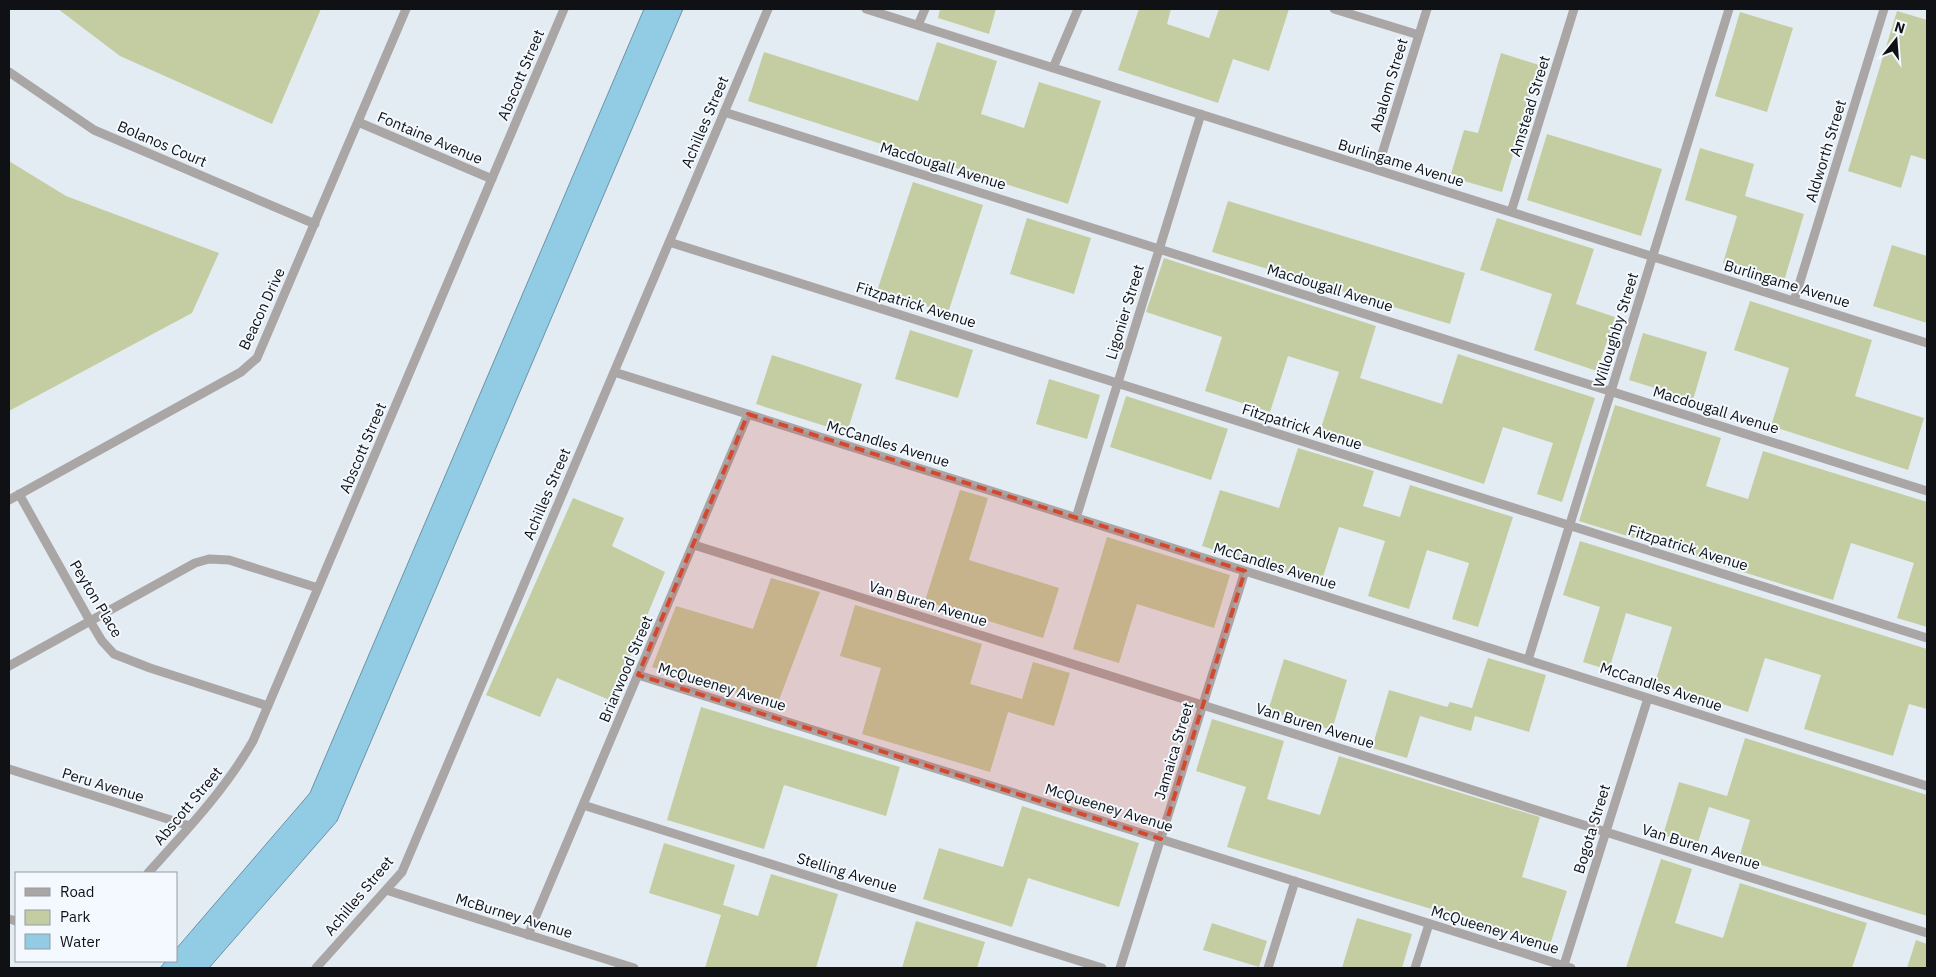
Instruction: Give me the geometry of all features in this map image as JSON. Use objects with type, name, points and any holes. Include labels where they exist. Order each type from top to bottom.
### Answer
[{"type":"street","name":"Beacon Drive","points":[[9,500],[241,372],[257,358],[406,9]]},
{"type":"street","name":"Abscott Street","points":[[149,872],[220,793],[238,768],[253,741],[564,9]]},
{"type":"street","name":"Achilles Street","points":[[316,968],[402,872],[768,9]]},
{"type":"street","name":"Burlingame Avenue","points":[[866,9],[1927,343]]},
{"type":"street","points":[[918,25],[925,9]]},
{"type":"street","points":[[1053,68],[1078,9]]},
{"type":"street","points":[[1334,9],[1419,35]]},
{"type":"street","name":"Abalom Street","points":[[1377,170],[1427,9]]},
{"type":"street","name":"Amstead Street","points":[[1512,212],[1574,9]]},
{"type":"street","name":"Willoughby Street","points":[[1528,660],[1729,9]]},
{"type":"street","name":"Aldworth Street","points":[[1794,301],[1884,9]]},
{"type":"street","name":"Bolanos Court","points":[[9,72],[94,130],[315,224]]},
{"type":"street","name":"Macdougall Avenue","points":[[724,112],[1927,490]]},
{"type":"street","name":"Ligonier Street","points":[[1076,518],[1201,114]]},
{"type":"street","name":"Fontaine Avenue","points":[[358,122],[492,179]]},
{"type":"street","name":"Fitzpatrick Avenue","points":[[669,242],[1927,638]]},
{"type":"street","name":"McCandles Avenue","points":[[614,372],[1927,786]]},
{"type":"street","name":"Briarwood Street","points":[[528,935],[748,414]]},
{"type":"street","name":"Peyton Place","points":[[20,494],[90,621],[102,641],[114,654],[150,668],[268,706]]},
{"type":"street","name":"Van Buren Avenue","points":[[694,544],[1927,933]]},
{"type":"street","points":[[9,666],[195,563],[209,559],[229,560],[318,588]]},
{"type":"street","name":"Jamaica Street","points":[[1120,968],[1246,571]]},
{"type":"street","name":"McQueeney Avenue","points":[[638,675],[1566,968]]},
{"type":"street","name":"Bogota Street","points":[[1566,968],[1648,698]]},
{"type":"street","name":"Peru Avenue","points":[[9,769],[190,826]]},
{"type":"street","name":"Stelling Avenue","points":[[583,805],[1102,968]]},
{"type":"street","points":[[1268,968],[1295,882]]},
{"type":"street","name":"McBurney Avenue","points":[[386,890],[634,968]]},
{"type":"street","points":[[1416,968],[1430,924]]},
{"type":"highlighted area","points":[[748,414],[1245,571],[1161,839],[638,675]]},
{"type":"green space","points":[[58,9],[321,9],[272,124],[120,56]]},
{"type":"green space","points":[[940,9],[996,9],[989,34],[938,18]]},
{"type":"green space","points":[[1139,9],[1171,9],[1167,24],[1209,38],[1219,9],[1289,9],[1269,71],[1233,59],[1218,103],[1118,70]]},
{"type":"green space","points":[[1897,11],[1927,20],[1927,160],[1911,155],[1901,188],[1848,171]]},
{"type":"green space","points":[[1740,12],[1793,28],[1767,112],[1715,96]]},
{"type":"green space","points":[[937,42],[997,61],[981,114],[1024,128],[1039,82],[1101,101],[1068,204],[748,101],[764,52],[918,101]]},
{"type":"green space","points":[[1501,53],[1539,65],[1502,192],[1450,177],[1464,130],[1478,133]]},
{"type":"green space","points":[[1547,134],[1662,169],[1641,236],[1527,200]]},
{"type":"green space","points":[[1700,148],[1754,164],[1745,196],[1804,214],[1784,281],[1723,263],[1737,216],[1685,200]]},
{"type":"green space","points":[[9,161],[66,196],[219,253],[192,313],[9,411]]},
{"type":"green space","points":[[913,182],[983,205],[948,313],[877,291]]},
{"type":"green space","points":[[1228,201],[1465,273],[1450,324],[1212,252]]},
{"type":"green space","points":[[1027,218],[1091,238],[1074,294],[1010,274]]},
{"type":"green space","points":[[1497,218],[1594,249],[1576,304],[1615,317],[1597,371],[1534,350],[1552,294],[1480,270]]},
{"type":"green space","points":[[1892,245],[1927,256],[1927,323],[1873,306]]},
{"type":"green space","points":[[1164,258],[1376,326],[1360,378],[1442,404],[1458,354],[1595,398],[1562,502],[1537,494],[1553,443],[1503,427],[1484,484],[1320,431],[1339,372],[1288,356],[1270,412],[1205,391],[1222,337],[1146,312]]},
{"type":"green space","points":[[1750,301],[1872,340],[1855,396],[1924,418],[1908,470],[1771,426],[1789,368],[1734,350]]},
{"type":"green space","points":[[910,330],[973,350],[958,398],[895,379]]},
{"type":"green space","points":[[1643,333],[1707,352],[1693,400],[1629,380]]},
{"type":"green space","points":[[772,355],[862,384],[847,433],[756,404]]},
{"type":"green space","points":[[1049,379],[1100,395],[1087,439],[1036,424]]},
{"type":"green space","points":[[1126,396],[1228,429],[1211,480],[1110,447]]},
{"type":"green space","points":[[1615,405],[1721,438],[1706,486],[1748,499],[1763,451],[1927,502],[1927,627],[1897,618],[1914,563],[1851,543],[1833,600],[1579,521]]},
{"type":"green space","points":[[1298,448],[1374,471],[1363,506],[1400,517],[1410,485],[1513,517],[1478,627],[1452,619],[1469,563],[1427,550],[1409,609],[1368,596],[1385,541],[1339,527],[1321,583],[1202,546],[1220,490],[1279,508]]},
{"type":"green space","points":[[960,490],[988,498],[969,560],[1059,588],[1043,638],[925,601]]},
{"type":"green space","points":[[573,498],[624,518],[612,546],[665,572],[612,701],[557,678],[540,717],[486,695]]},
{"type":"green space","points":[[1107,537],[1230,575],[1214,628],[1137,604],[1119,663],[1073,649]]},
{"type":"green space","points":[[1580,541],[1927,649],[1927,709],[1909,704],[1893,756],[1804,729],[1821,675],[1765,658],[1748,712],[1655,683],[1672,627],[1626,613],[1609,670],[1583,662],[1600,607],[1563,595]]},
{"type":"green space","points":[[771,578],[820,592],[777,705],[652,667],[676,606],[753,629]]},
{"type":"green space","points":[[855,605],[982,644],[970,684],[1022,699],[1033,662],[1070,673],[1054,726],[1008,712],[990,772],[862,734],[881,668],[840,656]]},
{"type":"green space","points":[[1488,658],[1546,675],[1529,732],[1475,716],[1471,731],[1420,716],[1407,758],[1372,748],[1389,690],[1447,707],[1450,702],[1472,708]]},
{"type":"green space","points":[[1284,659],[1347,680],[1332,730],[1268,711]]},
{"type":"green space","points":[[701,707],[900,767],[886,816],[784,785],[764,849],[667,820]]},
{"type":"green space","points":[[1212,719],[1284,741],[1267,799],[1320,815],[1339,756],[1540,817],[1522,877],[1567,891],[1550,945],[1227,847],[1246,787],[1196,771]]},
{"type":"green space","points":[[1745,738],[1927,795],[1927,916],[1739,858],[1750,820],[1709,807],[1697,846],[1663,835],[1679,782],[1727,796]]},
{"type":"green space","points":[[1022,806],[1139,843],[1119,907],[1028,878],[1012,927],[923,899],[939,848],[1003,867]]},
{"type":"green space","points":[[664,843],[735,865],[723,905],[758,916],[771,874],[838,894],[816,968],[705,968],[721,915],[649,893]]},
{"type":"green space","points":[[1661,859],[1692,869],[1675,923],[1723,938],[1740,883],[1867,923],[1852,968],[1626,968]]},
{"type":"green space","points":[[1357,918],[1412,934],[1402,968],[1342,968]]},
{"type":"green space","points":[[916,921],[985,942],[977,968],[902,968]]},
{"type":"green space","points":[[1212,923],[1267,941],[1259,967],[1203,950]]},
{"type":"green space","points":[[1916,940],[1927,944],[1927,968],[1907,968]]},
{"type":"water","points":[[644,9],[683,9],[337,821],[209,968],[160,968],[165,962],[178,962],[178,947],[310,793]]}]
